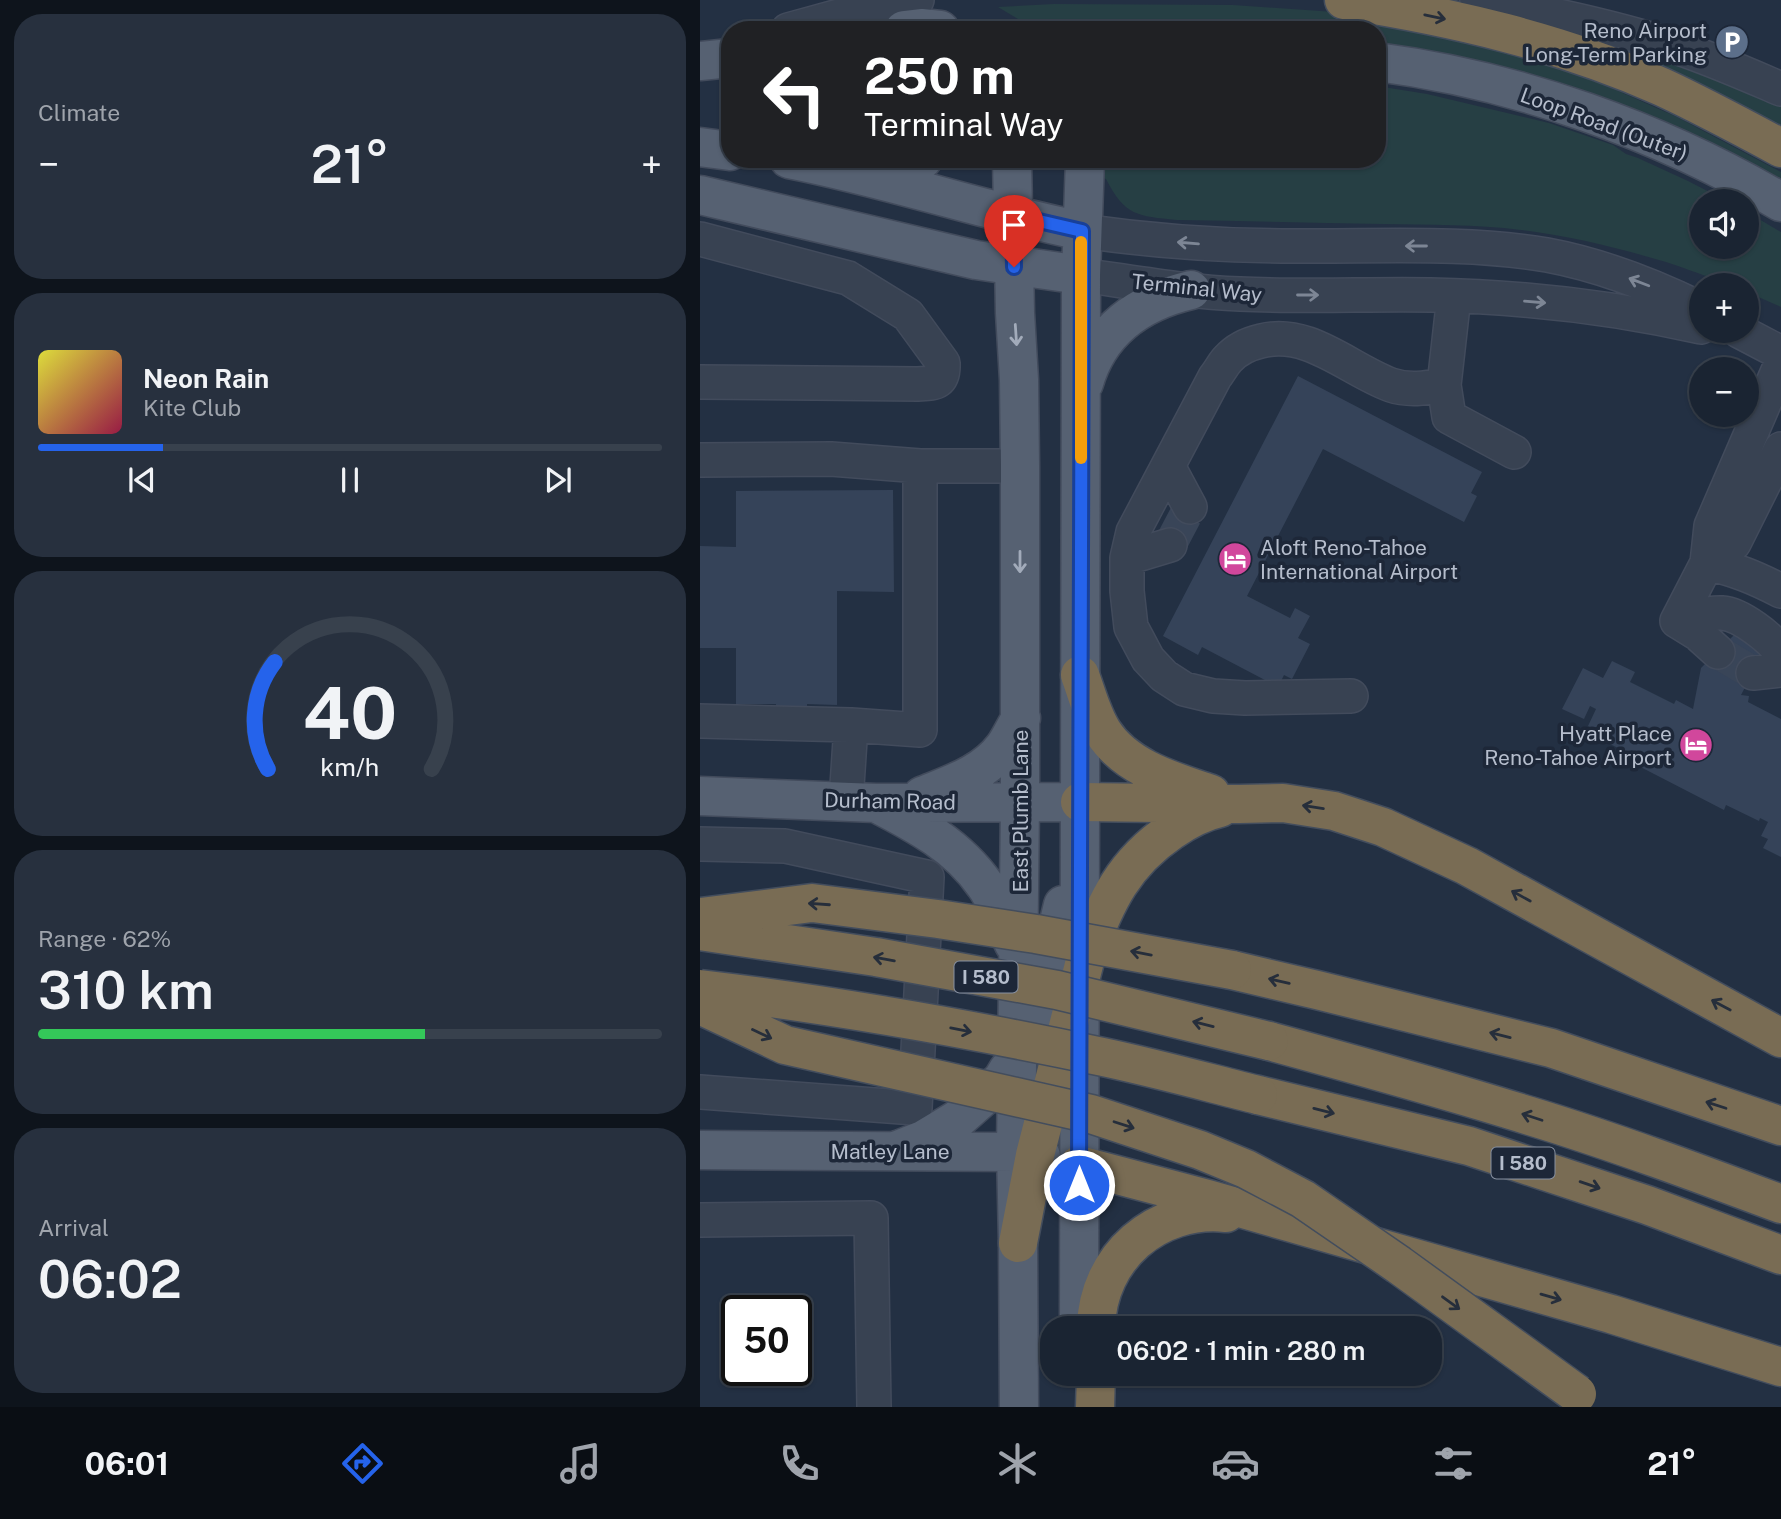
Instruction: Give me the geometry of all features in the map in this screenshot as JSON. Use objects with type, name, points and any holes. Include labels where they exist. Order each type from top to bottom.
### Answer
[{"type":"highway","points":[[1344,0],[1459,21],[1572,52],[1662,88],[1781,148]]},
{"type":"highway","points":[[1080,676],[1092,711],[1104,733],[1118,750],[1140,766],[1172,781],[1239,804]]},
{"type":"highway","points":[[1080,802],[1283,803],[1334,810],[1383,827],[1467,866],[1781,1038]]},
{"type":"highway","points":[[1018,1243],[1050,1159],[1056,1072],[1087,953],[1113,892],[1135,860],[1155,842],[1206,811],[1239,804]]},
{"type":"highway","points":[[700,917],[812,903],[1036,934],[1232,970],[1551,1048],[1781,1126]]},
{"type":"highway","name":"I 580","points":[[700,931],[876,957],[1056,990],[1269,1041],[1531,1116],[1781,1204]]},
{"type":"highway","name":"I 580","points":[[700,989],[872,1014],[1105,1057],[1469,1146],[1647,1205],[1781,1255]]},
{"type":"highway","points":[[700,1005],[785,1045],[1091,1114],[1200,1150],[1246,1169],[1303,1199],[1586,1401]]},
{"type":"highway","points":[[1050,1159],[1274,1218],[1611,1314],[1781,1367]]},
{"type":"highway","points":[[1097,1316],[1109,1275],[1121,1256],[1139,1238],[1160,1224],[1184,1215],[1217,1212],[1274,1218]]},
{"type":"highway","points":[[1096,1386],[1096,1407]]},
{"type":"main road","name":"Loop Road (Outer)","points":[[1386,64],[1508,88],[1600,117],[1709,164],[1781,202]]},
{"type":"main road","points":[[700,147],[721,150]]},
{"type":"main road","name":"Terminal Way","points":[[830,168],[1082,231]]},
{"type":"main road","points":[[1012,168],[1013,215]]},
{"type":"main road","points":[[1082,231],[1084,168]]},
{"type":"main road","name":"Terminal Way","points":[[700,195],[976,260],[1081,275]]},
{"type":"main road","name":"East Plumb Lane","points":[[1013,215],[1020,466],[1018,1052],[1050,1159],[1079,1227],[1079,1316]]},
{"type":"main road","name":"East Plumb Lane","points":[[1050,1159],[1079,988],[1082,231]]},
{"type":"main road","points":[[1081,396],[1096,354],[1124,321],[1155,300],[1191,290]]},
{"type":"main road","points":[[876,802],[965,779],[1003,748],[1021,718]]},
{"type":"main road","name":"Durham Road","points":[[700,796],[876,802],[1080,802]]},
{"type":"main road","points":[[876,802],[919,825],[955,851],[986,886],[1039,1004],[1056,1072]]},
{"type":"main road","points":[[898,1150],[923,1140],[958,1119],[1002,1080],[1018,1052],[1039,1004],[1071,872],[1080,802]]},
{"type":"main road","name":"Matley Lane","points":[[700,1150],[898,1150],[1050,1159]]},
{"type":"main road","points":[[1018,1243],[1018,1407]]},
{"type":"main road","points":[[1018,1301],[1033,1378],[1034,1407]]},
{"type":"main road","points":[[1079,1386],[1079,1407]]},
{"type":"street","points":[[821,21],[861,10],[917,0]]},
{"type":"street","points":[[1477,0],[1620,31],[1676,48],[1781,89]]},
{"type":"street","name":"Terminal Way","points":[[1082,231],[1205,244],[1432,246],[1515,251],[1547,255],[1601,268],[1689,303]]},
{"type":"street","points":[[700,239],[848,278],[908,315],[943,363],[944,372],[942,378],[935,383],[918,384],[700,382]]},
{"type":"street","name":"Terminal Way","points":[[1081,275],[1191,290],[1261,295],[1500,298],[1563,304],[1689,325]]},
{"type":"street","points":[[1454,296],[1444,385],[1449,417],[1514,452]]},
{"type":"street","points":[[1351,696],[1213,696],[1184,689],[1164,676],[1147,659],[1131,628],[1127,558],[1133,533],[1215,377],[1229,358],[1246,345],[1290,338],[1306,342],[1392,385],[1416,390],[1444,385]]},
{"type":"street","points":[[1758,343],[1781,353]]},
{"type":"street","points":[[1677,621],[1707,563],[1711,526],[1781,364]]},
{"type":"street","points":[[1707,563],[1734,543],[1781,449]]},
{"type":"street","points":[[700,460],[831,459],[920,466],[1020,466]]},
{"type":"street","points":[[700,721],[851,725],[920,730],[920,466]]},
{"type":"street","points":[[1168,466],[1190,507]]},
{"type":"street","points":[[1127,558],[1170,545]]},
{"type":"street","points":[[1707,563],[1735,570],[1781,592]]},
{"type":"street","points":[[1677,621],[1725,612],[1764,635],[1781,654]]},
{"type":"street","points":[[1677,621],[1698,634],[1717,652]]},
{"type":"street","points":[[851,725],[876,802]]},
{"type":"street","points":[[700,844],[785,846],[927,877],[915,1108],[700,1092]]},
{"type":"street","points":[[700,1220],[871,1218],[874,1407]]},
{"type":"green space","points":[[1054,4],[1233,5],[1349,13],[1382,21],[1020,21],[998,7]]},
{"type":"green space","points":[[1386,22],[1529,57],[1607,86],[1677,117],[1781,172],[1781,188],[1386,51]]},
{"type":"green space","points":[[1537,23],[1744,87],[1781,103],[1781,138]]},
{"type":"green space","points":[[1386,87],[1427,94],[1549,123],[1613,145],[1626,154],[1704,189],[1689,189],[1689,259],[1759,259],[1759,219],[1781,232],[1781,307],[1759,297],[1759,273],[1697,273],[1612,247],[1504,228],[1177,220],[1152,217],[1126,207],[1106,179],[1101,178],[1100,168],[1386,168]]},
{"type":"building","name":"Aloft Reno-Tahoe International Airport","points":[[1298,376],[1482,472],[1471,493],[1477,496],[1464,522],[1323,449],[1247,596],[1290,618],[1295,608],[1310,616],[1298,638],[1310,644],[1292,679],[1284,675],[1278,687],[1202,647],[1198,655],[1163,636]]},
{"type":"building","points":[[893,490],[894,592],[837,591],[837,705],[807,704],[807,707],[776,708],[776,704],[736,704],[736,648],[700,648],[700,546],[736,547],[736,491]]},
{"type":"building","name":"Hyatt Place Reno-Tahoe Airport","points":[[1735,634],[1765,649],[1741,695],[1749,696],[1748,702],[1781,719],[1781,857],[1763,848],[1768,839],[1761,836],[1768,822],[1760,818],[1759,821],[1726,805],[1724,810],[1625,759],[1628,753],[1594,736],[1597,731],[1588,726],[1596,709],[1590,706],[1584,719],[1562,709],[1583,668],[1603,678],[1612,661],[1635,672],[1630,682],[1674,704],[1676,700],[1693,709],[1701,668]]},
{"type":"tunnel","points":[[1170,545],[1190,507]]},
{"type":"tunnel","points":[[1718,652],[1753,673]]},
{"type":"slow traffic","points":[[1081,242],[1081,458]]},
{"type":"place","name":"Reno Airport Long-Term Parking","points":[[1732,42]]},
{"type":"place","name":"Aloft Reno-Tahoe International Airport","points":[[1235,559]]},
{"type":"place","name":"Hyatt Place Reno-Tahoe Airport","points":[[1696,745]]},
{"type":"route","points":[[1014,267],[1013,215],[1082,231],[1079,1185]]}]
